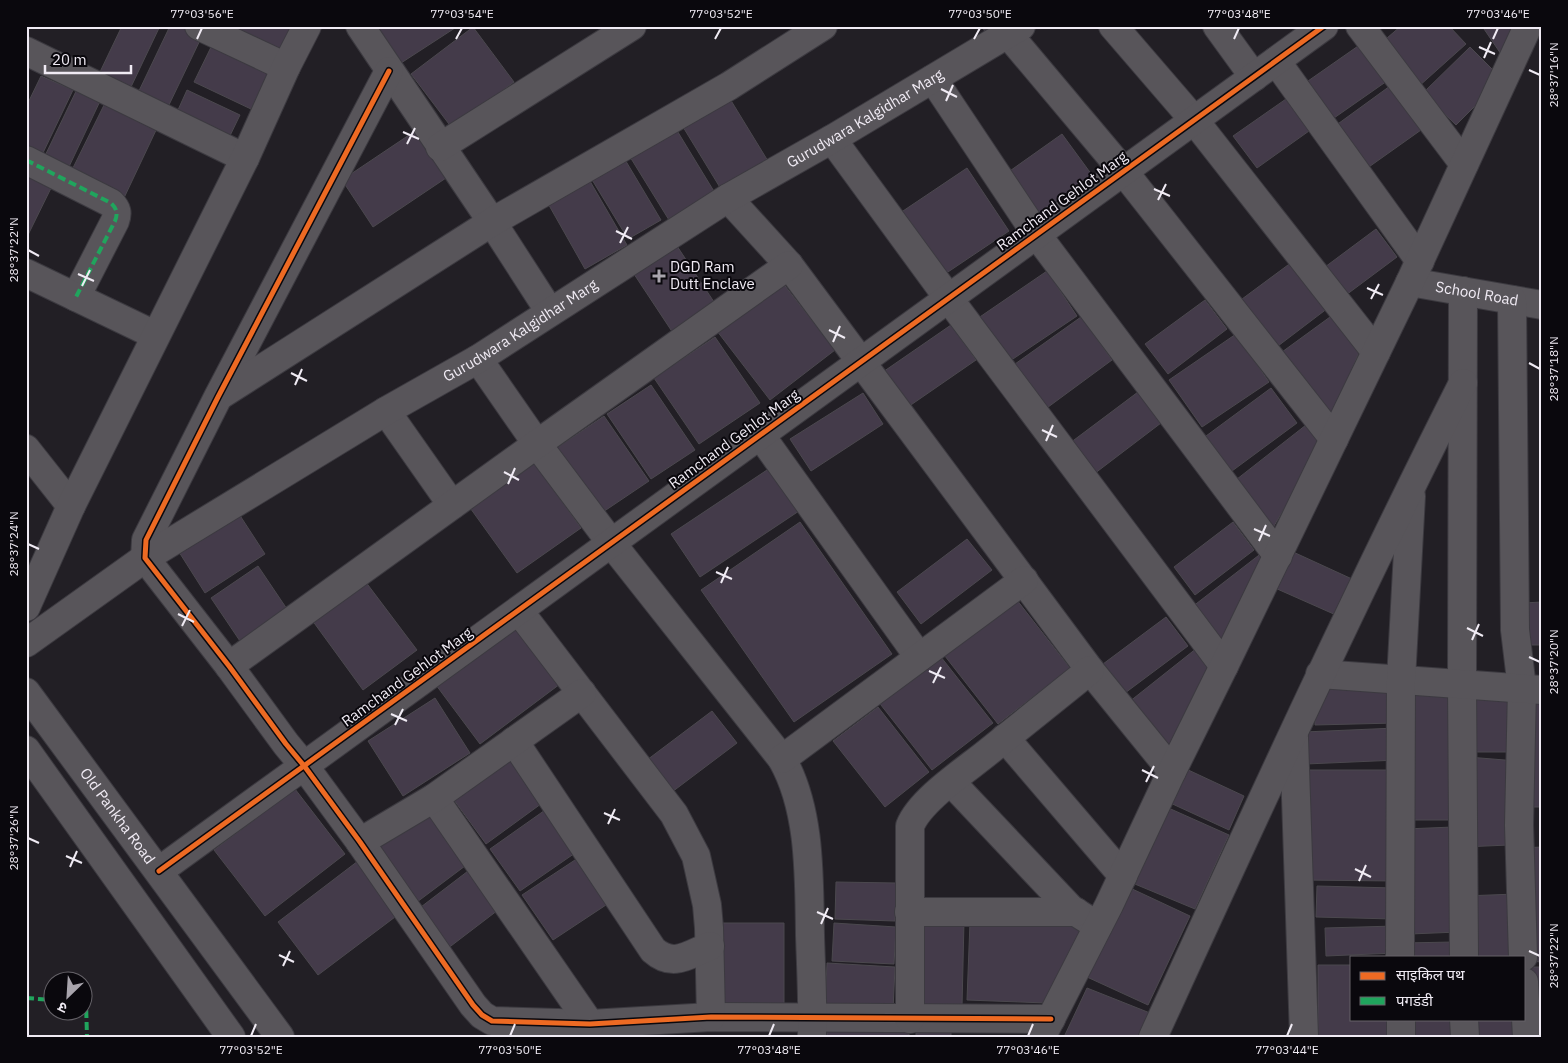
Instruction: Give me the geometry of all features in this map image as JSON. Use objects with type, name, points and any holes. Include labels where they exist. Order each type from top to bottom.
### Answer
[{"type":"street","points":[[199,26],[286,67]]},
{"type":"street","points":[[26,607],[71,506],[245,158],[286,67],[307,26]]},
{"type":"street","points":[[360,26],[550,312]]},
{"type":"street","points":[[440,147],[632,26]]},
{"type":"street","points":[[218,397],[492,222],[729,86],[823,26]]},
{"type":"street","points":[[1113,26],[1194,120],[1376,352]]},
{"type":"street","points":[[1217,26],[1254,77]]},
{"type":"street","name":"Ramchand Gehlot Marg","points":[[158,871],[305,767],[1324,26]]},
{"type":"street","points":[[1360,26],[1464,164]]},
{"type":"street","points":[[389,72],[218,397],[146,540],[145,558],[305,767],[482,1015],[492,1020],[510,1022],[590,1024],[711,1017],[812,1027],[910,1019],[1046,1028],[1087,919],[1123,876],[1172,771],[1415,271],[1528,26]]},
{"type":"street","points":[[1014,30],[1334,440]]},
{"type":"street","name":"Gurudwara Kalgidhar Marg","points":[[26,643],[145,558],[386,411],[478,359],[728,198],[1014,30]]},
{"type":"street","points":[[26,51],[245,158]]},
{"type":"street","points":[[1276,61],[1415,271]]},
{"type":"street","points":[[933,79],[1037,235],[1278,556]]},
{"type":"street","points":[[832,138],[949,299],[1224,666]]},
{"type":"street","points":[[26,160],[111,203],[116,208],[117,215],[115,221],[76,297]]},
{"type":"street","points":[[728,198],[789,265],[1090,670],[1172,771]]},
{"type":"street","points":[[229,666],[789,265]]},
{"type":"street","name":"School Road","points":[[1415,271],[1464,291],[1542,306]]},
{"type":"street","points":[[26,273],[155,335]]},
{"type":"street","points":[[1464,291],[1462,684],[1464,956]]},
{"type":"street","points":[[1512,300],[1515,630],[1532,689],[1519,825],[1523,956]]},
{"type":"street","points":[[478,359],[537,444],[612,544],[782,759],[790,774],[798,800],[808,861],[812,1027]]},
{"type":"street","points":[[1154,1037],[1320,674],[1463,382]]},
{"type":"street","points":[[386,411],[452,505]]},
{"type":"street","points":[[761,436],[919,657]]},
{"type":"street","points":[[26,449],[71,506]]},
{"type":"street","points":[[1400,956],[1401,680],[1412,484]]},
{"type":"street","points":[[782,759],[1024,580]]},
{"type":"street","points":[[519,611],[674,814],[696,856],[707,905],[710,946],[711,1017]]},
{"type":"street","points":[[910,1019],[910,826],[913,817],[951,782],[1090,670]]},
{"type":"street","points":[[1320,674],[1532,689]]},
{"type":"street","name":"Old Pankha Road","points":[[26,692],[280,1037]]},
{"type":"street","points":[[360,842],[434,798],[582,692]]},
{"type":"street","points":[[1294,732],[1304,1037]]},
{"type":"street","points":[[1006,738],[1123,876]]},
{"type":"street","points":[[514,741],[652,950],[660,957],[670,960],[680,959],[710,946]]},
{"type":"street","points":[[26,750],[231,1037]]},
{"type":"street","points":[[951,782],[1059,898],[1087,919]]},
{"type":"street","points":[[434,798],[590,1024]]},
{"type":"street","points":[[909,912],[1087,919]]},
{"type":"street","points":[[1526,1019],[1527,1037]]},
{"type":"street","points":[[1401,1020],[1401,1037]]},
{"type":"street","points":[[1464,1020],[1465,1037]]},
{"type":"building","points":[[122,26],[160,26],[130,89],[99,74]]},
{"type":"building","points":[[170,26],[187,26],[203,34],[167,109],[137,95]]},
{"type":"building","points":[[220,26],[292,26],[275,61]]},
{"type":"building","points":[[377,26],[458,26],[401,63]]},
{"type":"building","points":[[982,26],[996,26],[985,32]]},
{"type":"building","points":[[1401,26],[1449,26],[1466,44],[1418,87],[1380,44]]},
{"type":"building","points":[[1482,26],[1518,26],[1503,57]]},
{"type":"building","points":[[473,27],[514,82],[452,128],[411,74]]},
{"type":"building","points":[[214,41],[271,68],[251,109],[194,82]]},
{"type":"building","points":[[1361,44],[1387,81],[1334,118],[1308,81]]},
{"type":"building","points":[[1470,47],[1502,79],[1456,125],[1423,93]]},
{"type":"building","points":[[41,76],[73,90],[41,157],[26,150],[26,107]]},
{"type":"building","points":[[79,85],[102,97],[66,173],[42,162]]},
{"type":"building","points":[[1390,86],[1421,130],[1366,169],[1335,126]]},
{"type":"building","points":[[187,90],[240,115],[225,146],[173,121]]},
{"type":"building","points":[[727,94],[771,166],[724,194],[680,122]]},
{"type":"building","points":[[1286,99],[1309,131],[1257,168],[1233,136]]},
{"type":"building","points":[[106,101],[158,126],[123,200],[70,174]]},
{"type":"building","points":[[673,124],[715,193],[669,220],[627,152]]},
{"type":"building","points":[[415,131],[446,178],[373,227],[342,180]]},
{"type":"building","points":[[1062,134],[1092,175],[1037,214],[1007,173]]},
{"type":"building","points":[[624,158],[661,220],[628,239],[591,178]]},
{"type":"building","points":[[967,168],[1009,231],[939,278],[897,215]]},
{"type":"building","points":[[26,170],[55,180],[26,239]]},
{"type":"building","points":[[587,176],[627,245],[585,269],[546,200]]},
{"type":"building","points":[[1376,229],[1397,257],[1346,295],[1325,267]]},
{"type":"building","points":[[675,243],[716,305],[673,333],[632,271]]},
{"type":"building","points":[[1292,262],[1328,308],[1274,349],[1238,302]]},
{"type":"building","points":[[1047,271],[1077,316],[1001,367],[971,323]]},
{"type":"building","points":[[782,282],[835,350],[770,400],[717,331]]},
{"type":"building","points":[[1205,300],[1227,329],[1168,374],[1145,344]]},
{"type":"building","points":[[1081,317],[1112,360],[1040,413],[1008,369]]},
{"type":"building","points":[[1330,317],[1360,350],[1331,420],[1282,352]]},
{"type":"building","points":[[951,325],[976,360],[905,409],[880,374]]},
{"type":"building","points":[[1236,334],[1269,382],[1202,427],[1169,380]]},
{"type":"building","points":[[715,337],[760,403],[699,444],[654,378]]},
{"type":"building","points":[[651,385],[695,450],[651,479],[607,414]]},
{"type":"building","points":[[1271,388],[1297,423],[1232,471],[1206,436]]},
{"type":"building","points":[[1138,392],[1161,423],[1090,477],[1066,446]]},
{"type":"building","points":[[863,393],[883,424],[811,471],[790,439]]},
{"type":"building","points":[[604,416],[649,481],[600,514],[555,449]]},
{"type":"building","points":[[1306,425],[1322,445],[1271,531],[1232,483]]},
{"type":"building","points":[[532,460],[581,528],[517,573],[468,505]]},
{"type":"building","points":[[770,468],[799,511],[700,577],[671,534]]},
{"type":"building","points":[[239,514],[265,554],[205,593],[179,552]]},
{"type":"building","points":[[800,522],[892,654],[794,722],[701,590]]},
{"type":"building","points":[[1233,522],[1254,550],[1195,595],[1174,567]]},
{"type":"building","points":[[967,539],[992,570],[921,624],[897,592]]},
{"type":"building","points":[[1291,551],[1352,579],[1336,615],[1275,588]]},
{"type":"building","points":[[1263,552],[1249,585],[1218,646],[1192,607]]},
{"type":"building","points":[[258,566],[289,612],[242,644],[211,598]]},
{"type":"building","points":[[365,581],[417,650],[363,690],[312,620]]},
{"type":"building","points":[[1013,595],[1070,668],[998,724],[941,651]]},
{"type":"building","points":[[1542,602],[1542,645],[1524,645],[1523,603]]},
{"type":"building","points":[[1166,617],[1188,646],[1125,693],[1103,664]]},
{"type":"building","points":[[517,626],[560,684],[480,744],[436,685]]},
{"type":"building","points":[[1197,648],[1210,664],[1170,755],[1129,702]]},
{"type":"building","points":[[937,652],[993,723],[932,770],[877,700]]},
{"type":"building","points":[[1394,687],[1395,723],[1315,725],[1314,689]]},
{"type":"building","points":[[1456,687],[1455,820],[1405,820],[1409,690]]},
{"type":"building","points":[[1469,691],[1518,692],[1518,752],[1468,752]]},
{"type":"building","points":[[435,698],[470,753],[403,796],[368,741]]},
{"type":"building","points":[[1524,698],[1542,698],[1542,807],[1524,807]]},
{"type":"building","points":[[878,707],[929,772],[885,807],[833,741]]},
{"type":"building","points":[[712,711],[737,743],[668,795],[643,763]]},
{"type":"building","points":[[1396,728],[1398,760],[1306,764],[1304,732]]},
{"type":"building","points":[[511,753],[545,801],[486,844],[451,796]]},
{"type":"building","points":[[1468,757],[1517,761],[1509,845],[1463,847]]},
{"type":"building","points":[[1184,768],[1244,796],[1229,830],[1166,801]]},
{"type":"building","points":[[1304,770],[1394,770],[1394,881],[1304,880]]},
{"type":"building","points":[[295,789],[345,854],[265,916],[214,850]]},
{"type":"building","points":[[1164,806],[1229,835],[1195,909],[1130,882]]},
{"type":"building","points":[[548,808],[578,851],[520,891],[490,849]]},
{"type":"building","points":[[428,809],[469,863],[413,905],[372,850]]},
{"type":"building","points":[[1453,827],[1458,932],[1410,934],[1405,829]]},
{"type":"building","points":[[1542,847],[1542,962],[1528,961],[1521,848]]},
{"type":"building","points":[[578,858],[609,903],[553,940],[522,895]]},
{"type":"building","points":[[358,861],[399,914],[318,975],[278,922]]},
{"type":"building","points":[[472,868],[502,907],[447,949],[417,910]]},
{"type":"building","points":[[836,882],[896,883],[895,921],[835,919]]},
{"type":"building","points":[[1317,886],[1394,888],[1393,919],[1316,917]]},
{"type":"building","points":[[1128,887],[1190,916],[1148,1005],[1087,977]]},
{"type":"building","points":[[1516,894],[1518,956],[1466,956],[1464,896]]},
{"type":"building","points":[[920,919],[964,921],[962,1007],[917,1006]]},
{"type":"building","points":[[970,922],[1090,927],[1046,1003],[967,1000]]},
{"type":"building","points":[[714,923],[784,923],[784,1008],[715,1008]]},
{"type":"building","points":[[834,923],[896,927],[894,964],[832,961]]},
{"type":"building","points":[[1395,926],[1396,953],[1326,956],[1325,928]]},
{"type":"building","points":[[1453,942],[1454,956],[1405,956],[1404,943]]},
{"type":"building","points":[[827,963],[895,967],[893,1010],[825,1006]]},
{"type":"building","points":[[1318,965],[1350,965],[1350,1020],[1398,1020],[1398,1037],[1318,1037]]},
{"type":"building","points":[[1528,967],[1542,967],[1542,1037],[1528,1037]]},
{"type":"building","points":[[1087,988],[1150,1013],[1141,1035],[1064,1037]]},
{"type":"building","points":[[1407,1020],[1456,1020],[1456,1037],[1408,1037]]},
{"type":"building","points":[[1469,1020],[1521,1020],[1521,1037],[1470,1037]]},
{"type":"building","points":[[909,1028],[909,1037],[827,1037],[827,1029]]},
{"type":"building","points":[[951,1032],[951,1037],[916,1037],[916,1033]]},
{"type":"marked path","points":[[26,160],[111,203],[116,209],[115,221],[76,297]]},
{"type":"marked path","points":[[26,998],[42,999]]},
{"type":"marked path","points":[[87,1020],[87,1037]]},
{"type":"cycle path","points":[[159,871],[1324,26]]},
{"type":"cycle path","points":[[389,71],[218,397],[146,540],[145,558],[305,767],[360,842],[473,1005],[482,1015],[492,1021],[590,1024],[711,1017],[1051,1019]]},
{"type":"place","name":"DGD Ram Dutt Enclave","points":[[659,276]]}]
